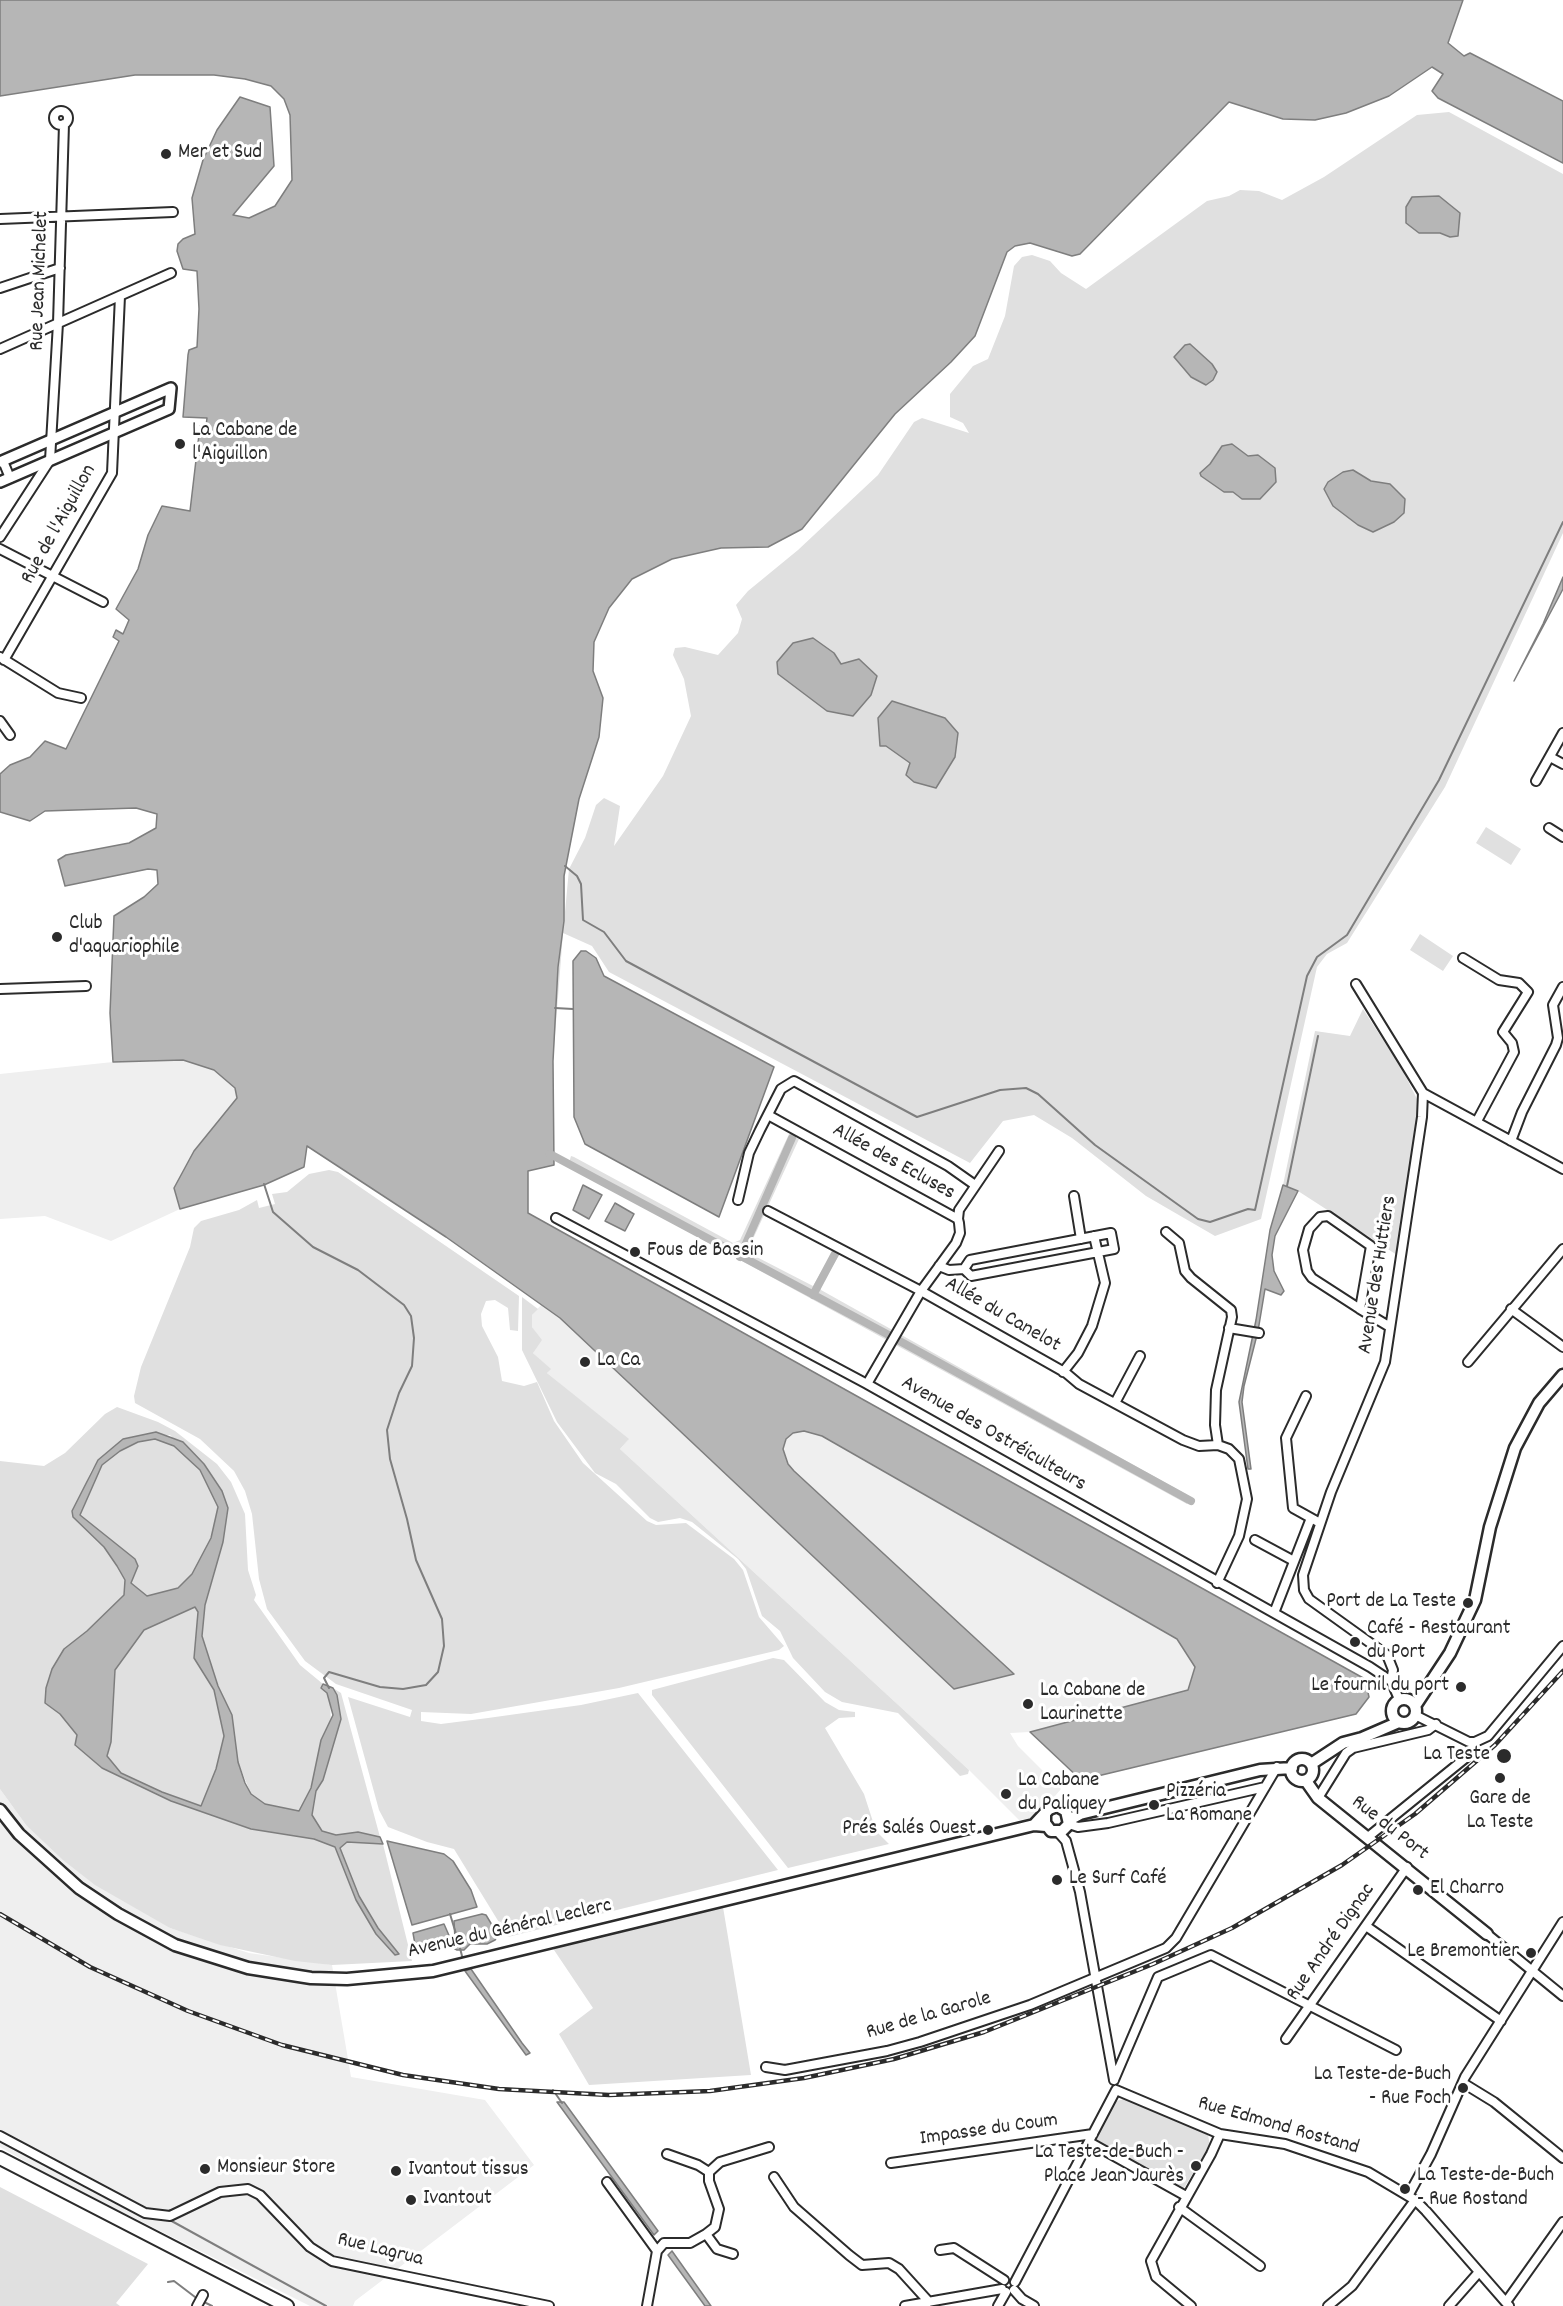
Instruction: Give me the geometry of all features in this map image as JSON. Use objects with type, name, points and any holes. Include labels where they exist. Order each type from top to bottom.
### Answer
[{"type":"main road","points":[[1378,1731],[1392,1711],[1410,1705],[1425,1690],[1450,1653],[1475,1600],[1490,1527],[1515,1448],[1539,1403],[1563,1375]]},
{"type":"main road","points":[[1311,1764],[1343,1743],[1399,1722],[1407,1722],[1410,1705]]},
{"type":"main road","points":[[1392,1711],[1399,1722]]},
{"type":"main road","points":[[1299,1760],[1306,1760],[1311,1764],[1313,1774],[1306,1780],[1296,1780],[1292,1774],[1292,1768],[1299,1760]]},
{"type":"main road","points":[[1066,1823],[1060,1807],[1053,1807],[1046,1821],[1066,1823],[1080,1814],[1276,1767],[1292,1768]]},
{"type":"main road","name":"Rue du Port","points":[[1306,1780],[1310,1790],[1318,1798],[1407,1867],[1487,1934]]},
{"type":"main road","name":"Avenue du Général Leclerc","points":[[0,1810],[19,1834],[79,1888],[118,1914],[175,1945],[248,1968],[311,1978],[347,1979],[422,1972],[466,1963],[1046,1821]]},
{"type":"main road","points":[[0,2158],[287,2306]]},
{"type":"street","name":"Rue Jean Michelet","points":[[50,460],[58,323],[64,124]]},
{"type":"street","points":[[0,219],[172,212]]},
{"type":"street","points":[[0,288],[60,268]]},
{"type":"street","points":[[0,349],[171,273]]},
{"type":"street","points":[[116,412],[120,296]]},
{"type":"street","points":[[0,482],[10,478],[50,460],[114,435],[169,409],[171,388],[1,461],[10,478]]},
{"type":"street","name":"Rue de l'Aiguillon","points":[[2,659],[112,473],[116,412]]},
{"type":"street","points":[[0,537],[50,460]]},
{"type":"street","points":[[0,549],[103,602]]},
{"type":"street","points":[[2,659],[58,693],[81,698]]},
{"type":"street","points":[[0,721],[10,735]]},
{"type":"street","points":[[1536,781],[1563,733]]},
{"type":"street","points":[[1550,757],[1563,764]]},
{"type":"street","points":[[1549,828],[1562,835]]},
{"type":"street","points":[[1463,958],[1499,980],[1519,983],[1528,992],[1503,1032],[1514,1052],[1477,1121]]},
{"type":"street","points":[[1356,984],[1423,1093],[1563,1169]]},
{"type":"street","points":[[0,989],[86,986]]},
{"type":"street","points":[[1511,1141],[1521,1112],[1556,1045],[1558,1038],[1553,1005],[1563,987]]},
{"type":"street","points":[[738,1200],[749,1152],[785,1084],[799,1081],[948,1166],[975,1185]]},
{"type":"street","name":"Avenue des Huttiers","points":[[1391,1681],[1393,1670],[1387,1655],[1309,1599],[1304,1590],[1303,1575],[1320,1523],[1385,1362],[1422,1117],[1423,1093]]},
{"type":"street","name":"Allée des Ecluses","points":[[768,1115],[957,1219],[960,1228],[959,1237],[895,1332],[867,1384]]},
{"type":"street","points":[[957,1219],[959,1210],[999,1151]]},
{"type":"street","points":[[1074,1196],[1081,1239]]},
{"type":"street","name":"Allée du Canelot","points":[[768,1211],[921,1291],[1063,1372],[1079,1384],[1183,1440],[1199,1446],[1218,1445]]},
{"type":"street","points":[[1360,1308],[1371,1246],[1328,1216],[1320,1217],[1309,1229],[1303,1250],[1306,1272],[1360,1308],[1390,1327]]},
{"type":"street","name":"Avenue des Ostréiculteurs","points":[[556,1218],[867,1384],[1391,1681]]},
{"type":"street","points":[[1166,1232],[1179,1242],[1185,1271],[1231,1310],[1230,1328],[1216,1390],[1215,1425],[1218,1445],[1229,1449],[1239,1459],[1247,1499],[1239,1536],[1217,1582]]},
{"type":"street","points":[[939,1266],[949,1270],[964,1269],[971,1276],[1114,1249],[1111,1233],[970,1260],[964,1269]]},
{"type":"street","points":[[1063,1372],[1078,1353],[1092,1326],[1105,1283],[1095,1236]]},
{"type":"street","points":[[1468,1362],[1563,1250]]},
{"type":"street","points":[[1510,1310],[1563,1347]]},
{"type":"street","points":[[1230,1328],[1259,1334]]},
{"type":"street","points":[[1114,1403],[1140,1356]]},
{"type":"street","points":[[1306,1396],[1287,1438],[1293,1508],[1320,1523]]},
{"type":"street","points":[[1274,1613],[1311,1518]]},
{"type":"street","points":[[1255,1540],[1294,1561]]},
{"type":"street","points":[[1391,1681],[1410,1705],[1436,1724],[1469,1742],[1475,1742],[1488,1736],[1563,1646]]},
{"type":"street","points":[[1318,1798],[1346,1753],[1353,1748],[1428,1730],[1436,1724]]},
{"type":"street","points":[[1368,1837],[1468,1756],[1475,1742]]},
{"type":"street","name":"Rue de la Garole","points":[[766,2067],[785,2070],[886,2051],[981,2023],[1171,1943],[1276,1767]]},
{"type":"street","points":[[998,2306],[1116,2090],[1080,1892],[1066,1841],[1066,1823],[1078,1827],[1108,1823],[1265,1787]]},
{"type":"street","name":"Rue André Dignac","points":[[1286,2039],[1407,1867]]},
{"type":"street","points":[[1328,2306],[1352,2286],[1411,2198],[1463,2083],[1501,2021],[1560,1936],[1563,1922]]},
{"type":"street","points":[[1366,1926],[1501,2021]]},
{"type":"street","name":"Rue du Port","points":[[1487,1934],[1563,1996]]},
{"type":"street","points":[[1114,2080],[1158,1977],[1211,1955],[1308,2007],[1396,2050]]},
{"type":"street","points":[[1463,2083],[1494,2102],[1563,2158]]},
{"type":"street","name":"Rue Edmond Rostand","points":[[1116,2090],[1220,2134],[1228,2133],[1285,2144],[1360,2168],[1411,2198],[1444,2230],[1507,2304]]},
{"type":"street","name":"Impasse du Coum","points":[[891,2163],[1093,2134]]},
{"type":"street","points":[[1191,2306],[1156,2277],[1151,2266],[1152,2255],[1211,2154],[1220,2134]]},
{"type":"street","name":"Rue Lagrua","points":[[0,2136],[145,2213],[170,2217],[220,2192],[248,2189],[260,2195],[310,2247],[332,2261],[549,2306]]},
{"type":"street","points":[[1089,2142],[1186,2196]]},
{"type":"street","points":[[647,2306],[657,2251],[667,2241],[690,2243],[715,2228],[719,2209],[709,2181],[709,2172],[720,2162],[769,2147]]},
{"type":"street","points":[[667,2154],[698,2165],[709,2172]]},
{"type":"street","points":[[774,2177],[794,2207],[849,2256],[862,2265],[889,2263],[899,2269],[929,2302]]},
{"type":"street","points":[[607,2182],[657,2251]]},
{"type":"street","points":[[1179,2207],[1260,2265]]},
{"type":"street","points":[[1507,2304],[1563,2222]]},
{"type":"street","points":[[706,2234],[717,2249],[733,2254]]},
{"type":"street","points":[[940,2250],[954,2248],[1034,2306]]},
{"type":"street","points":[[1449,2306],[1479,2272]]},
{"type":"street","points":[[904,2306],[1008,2287]]},
{"type":"street","points":[[197,2306],[203,2295]]},
{"type":"shaded area","points":[[0,0],[1463,0],[1448,43],[1464,56],[1470,53],[1563,101],[1563,163],[1438,98],[1432,91],[1443,74],[1432,67],[1389,96],[1346,113],[1315,120],[1283,119],[1229,102],[1080,254],[1072,256],[1030,243],[1015,246],[1007,252],[975,336],[951,362],[895,414],[802,529],[768,547],[721,548],[672,559],[632,579],[609,608],[594,642],[593,671],[603,698],[599,737],[579,799],[564,876],[564,921],[558,967],[553,1061],[554,1165],[528,1171],[528,1213],[1365,1679],[1369,1697],[1356,1714],[1081,1780],[1030,1732],[1188,1690],[1195,1667],[1177,1639],[822,1436],[804,1431],[793,1433],[786,1439],[783,1449],[788,1464],[794,1471],[1014,1674],[954,1689],[560,1318],[446,1237],[307,1146],[304,1167],[264,1185],[180,1209],[174,1188],[194,1151],[237,1098],[235,1088],[214,1070],[183,1060],[113,1062],[110,1013],[114,916],[144,897],[158,884],[157,870],[148,869],[65,886],[58,860],[66,855],[129,843],[156,828],[157,814],[136,808],[45,811],[30,821],[0,812],[0,774],[10,765],[30,757],[45,741],[66,749],[119,641],[113,637],[116,630],[123,634],[129,620],[116,609],[138,569],[148,535],[162,506],[190,511],[200,426],[206,426],[207,418],[183,417],[188,355],[189,350],[197,347],[199,309],[197,271],[183,269],[177,251],[178,244],[195,234],[192,198],[203,160],[217,130],[240,97],[270,107],[274,166],[233,215],[249,218],[275,206],[292,180],[290,115],[284,99],[271,86],[245,79],[214,75],[135,75],[0,96]]},
{"type":"shaded area","points":[[1449,112],[1563,174],[1563,533],[1445,787],[1347,943],[1327,954],[1317,967],[1261,1219],[1215,1236],[1146,1196],[1072,1138],[1034,1115],[1003,1121],[970,1163],[609,972],[592,946],[563,933],[553,1061],[554,1152],[293,833],[565,870],[565,912],[569,869],[585,838],[596,805],[604,798],[620,806],[614,846],[663,776],[691,716],[684,679],[673,655],[675,648],[685,647],[718,655],[738,633],[742,619],[736,605],[748,591],[798,550],[878,475],[914,422],[922,418],[969,433],[963,423],[950,417],[950,394],[973,366],[988,359],[1005,316],[1014,266],[1022,257],[1032,255],[1050,261],[1061,273],[1086,289],[1207,201],[1229,196],[1240,190],[1259,191],[1282,200],[1324,177],[1417,115]]},
{"type":"shaded area","points":[[1439,196],[1460,213],[1458,236],[1419,233],[1406,223],[1406,207],[1412,197]]},
{"type":"shaded area","points":[[1190,344],[1212,364],[1217,372],[1213,380],[1206,385],[1191,377],[1174,357],[1185,345]]},
{"type":"shaded area","points":[[1232,444],[1248,456],[1258,455],[1275,468],[1276,482],[1260,499],[1242,499],[1233,492],[1224,492],[1201,476],[1200,473],[1210,464],[1222,446]]},
{"type":"shaded area","points":[[1353,470],[1371,481],[1390,484],[1405,499],[1404,513],[1394,522],[1373,532],[1358,525],[1333,506],[1324,489],[1328,482],[1343,472]]},
{"type":"shaded area","points":[[1563,577],[1563,589],[1514,681],[1543,624]]},
{"type":"shaded area","points":[[813,638],[834,653],[841,664],[859,659],[877,676],[871,695],[853,716],[827,711],[778,674],[777,662],[793,643]]},
{"type":"shaded area","points":[[892,701],[945,718],[958,733],[955,757],[936,788],[914,782],[906,775],[910,763],[886,746],[880,746],[878,718]]},
{"type":"shaded area","points":[[1486,827],[1521,849],[1511,865],[1476,843]]},
{"type":"shaded area","points":[[1420,934],[1453,956],[1443,971],[1410,950]]},
{"type":"shaded area","points":[[581,951],[586,951],[596,958],[604,976],[774,1067],[719,1217],[585,1144],[574,1117],[573,961]]},
{"type":"shaded area","points":[[1363,1009],[1402,1069],[1417,1099],[1418,1117],[1397,1255],[1298,1191],[1283,1185],[1315,1031],[1350,1036]]},
{"type":"shaded area","points":[[183,1060],[214,1070],[235,1088],[237,1098],[194,1151],[174,1188],[180,1209],[111,1241],[45,1216],[0,1219],[0,1074],[113,1062]]},
{"type":"shaded area","points":[[789,1134],[799,1139],[747,1252],[813,1286],[835,1248],[841,1252],[820,1287],[821,1290],[1191,1497],[1187,1504],[568,1166],[571,1156],[574,1157],[733,1243],[740,1240]]},
{"type":"shaded area","points":[[329,1170],[338,1172],[519,1296],[518,1331],[510,1330],[508,1308],[495,1300],[486,1301],[481,1314],[482,1326],[498,1357],[502,1381],[524,1386],[537,1382],[554,1421],[583,1463],[647,1521],[656,1525],[686,1523],[734,1559],[743,1570],[759,1617],[784,1646],[779,1650],[619,1688],[471,1714],[421,1712],[421,1721],[441,1724],[488,1718],[581,1705],[638,1693],[778,1870],[508,1937],[454,1849],[427,1842],[388,1827],[379,1810],[348,1697],[410,1717],[412,1710],[336,1684],[305,1661],[267,1609],[259,1579],[252,1514],[245,1491],[234,1471],[200,1439],[135,1403],[134,1396],[141,1367],[190,1247],[194,1228],[201,1221],[239,1210],[257,1200],[259,1208],[275,1204],[272,1194],[287,1192],[309,1174]]},
{"type":"shaded area","points":[[583,1185],[602,1195],[589,1219],[573,1210]]},
{"type":"shaded area","points":[[1283,1185],[1298,1191],[1275,1236],[1272,1255],[1274,1271],[1284,1291],[1281,1295],[1265,1289],[1258,1331],[1244,1386],[1242,1402],[1251,1469],[1248,1469],[1239,1402],[1256,1320],[1270,1230]]},
{"type":"shaded area","points":[[615,1203],[634,1214],[625,1231],[605,1221]]},
{"type":"shaded area","points":[[522,1297],[538,1309],[532,1315],[532,1327],[542,1340],[533,1353],[551,1369],[547,1373],[629,1439],[620,1449],[969,1770],[968,1774],[960,1776],[898,1713],[842,1702],[825,1692],[793,1658],[780,1631],[762,1616],[746,1569],[738,1559],[692,1522],[680,1518],[658,1522],[650,1518],[616,1484],[595,1473],[557,1422],[522,1350]]},
{"type":"shaded area","points":[[541,1305],[560,1318],[954,1689],[1014,1674],[794,1471],[788,1464],[783,1449],[786,1439],[793,1433],[804,1431],[822,1436],[1177,1639],[1195,1667],[1188,1690],[1030,1732],[1010,1733],[1018,1746],[1061,1789],[1037,1817],[1019,1820],[969,1770],[620,1449],[628,1440],[547,1373],[550,1369],[533,1353],[537,1335],[532,1327],[532,1315]]},
{"type":"shaded area","points":[[117,1407],[158,1422],[175,1431],[217,1464],[231,1482],[245,1514],[248,1570],[256,1595],[254,1600],[300,1665],[323,1684],[321,1688],[327,1693],[330,1701],[331,1723],[321,1740],[311,1788],[299,1811],[265,1804],[251,1794],[238,1762],[232,1715],[218,1686],[202,1636],[205,1605],[214,1575],[222,1491],[170,1435],[123,1439],[99,1459],[72,1511],[73,1517],[104,1547],[117,1566],[125,1580],[124,1595],[87,1631],[64,1649],[52,1669],[46,1688],[45,1703],[60,1714],[77,1735],[75,1746],[102,1768],[171,1801],[251,1829],[314,1839],[335,1847],[356,1900],[376,1934],[398,1953],[378,1928],[359,1896],[340,1848],[347,1842],[383,1844],[412,1961],[332,1965],[295,1961],[220,1945],[170,1928],[95,1885],[63,1860],[26,1825],[0,1789],[0,1461],[44,1466],[65,1453],[105,1414]]},
{"type":"shaded area","points":[[156,1432],[183,1442],[204,1464],[222,1491],[228,1508],[223,1542],[205,1605],[202,1636],[218,1686],[232,1715],[238,1762],[251,1794],[265,1804],[299,1811],[311,1788],[321,1740],[333,1715],[327,1693],[321,1688],[323,1684],[333,1688],[337,1695],[341,1719],[323,1780],[316,1791],[312,1815],[322,1831],[336,1835],[358,1832],[380,1837],[383,1844],[347,1842],[340,1848],[359,1896],[378,1928],[399,1954],[395,1955],[376,1934],[356,1900],[335,1847],[314,1839],[251,1829],[171,1801],[102,1768],[75,1745],[77,1735],[60,1714],[45,1703],[46,1688],[52,1669],[64,1649],[87,1631],[124,1595],[125,1580],[117,1566],[104,1547],[73,1517],[72,1511],[98,1460],[123,1439]],"holes":[[[155,1439],[174,1446],[200,1470],[218,1507],[211,1538],[192,1574],[178,1588],[147,1596],[131,1583],[138,1566],[135,1559],[80,1515],[102,1465],[120,1451],[138,1442]],[[195,1607],[198,1612],[194,1658],[214,1690],[224,1736],[216,1769],[201,1806],[162,1792],[121,1773],[107,1756],[111,1742],[115,1670],[144,1630]]]},
{"type":"shaded area","points":[[155,1439],[174,1446],[200,1470],[218,1507],[211,1538],[192,1574],[178,1588],[147,1596],[131,1583],[135,1574],[135,1559],[80,1516],[102,1465],[120,1451],[138,1442]]},
{"type":"shaded area","points":[[195,1607],[198,1612],[194,1657],[214,1690],[224,1736],[216,1769],[202,1806],[162,1792],[121,1773],[107,1757],[111,1742],[115,1670],[144,1630]]},
{"type":"shaded area","points":[[773,1658],[784,1660],[825,1702],[839,1710],[855,1712],[855,1717],[839,1718],[825,1728],[864,1794],[876,1831],[889,1844],[788,1868],[652,1695],[652,1690]]},
{"type":"shaded area","points":[[333,1688],[341,1693],[380,1837],[358,1832],[336,1835],[321,1831],[312,1815],[316,1791],[323,1780],[341,1719],[337,1695]]},
{"type":"shaded area","points":[[0,1789],[26,1825],[170,1928],[249,1953],[332,1965],[351,2077],[485,2100],[534,2165],[355,2301],[353,2306],[310,2306],[58,2180],[0,2147]]},
{"type":"shaded area","points":[[387,1841],[444,1854],[453,1861],[471,1890],[477,1907],[412,1925]]},
{"type":"shaded area","points":[[723,1907],[751,2075],[589,2085],[559,2034],[593,2008],[552,1947]]},
{"type":"shaded area","points":[[486,1915],[498,1935],[495,1940],[487,1944],[470,1944],[464,1950],[452,1947],[422,1952],[416,1950],[413,1933],[444,1924],[451,1940],[455,1939],[454,1921]]},
{"type":"shaded area","points":[[471,1969],[530,2053],[526,2055],[465,1971]]},
{"type":"shaded area","points":[[1124,2099],[1208,2135],[1210,2145],[1184,2188],[1096,2140],[1116,2101]]},
{"type":"shaded area","points":[[557,2102],[564,2102],[658,2231],[654,2235]]},
{"type":"shaded area","points":[[0,2187],[148,2264],[116,2303],[120,2306],[0,2306]]},
{"type":"shaded area","points":[[672,2251],[711,2306],[705,2306],[668,2255]]},
{"type":"waterway","points":[[565,866],[577,876],[581,884],[583,920],[604,932],[626,961],[917,1117],[1000,1090],[1026,1088],[1038,1094],[1095,1145],[1198,1219],[1210,1222],[1248,1209],[1255,1210],[1307,976],[1317,957],[1347,935],[1439,780],[1563,522]]},
{"type":"waterway","points":[[555,1008],[573,1009]]},
{"type":"waterway","points":[[1287,1186],[1318,1036]]},
{"type":"waterway","points":[[740,1257],[792,1138]]},
{"type":"waterway","points":[[550,1154],[885,1333],[1191,1501]]},
{"type":"waterway","points":[[264,1184],[273,1212],[313,1247],[358,1270],[404,1305],[411,1316],[414,1338],[412,1366],[399,1393],[387,1430],[390,1459],[416,1560],[442,1619],[444,1646],[438,1672],[426,1685],[403,1689],[380,1687],[329,1672],[324,1678],[329,1688]]},
{"type":"waterway","points":[[813,1295],[837,1250]]},
{"type":"waterway","points":[[450,1914],[457,1937]]},
{"type":"waterway","points":[[460,1948],[463,1960]]},
{"type":"waterway","points":[[553,2090],[562,2103]]},
{"type":"waterway","points":[[168,2219],[326,2306]]},
{"type":"waterway","points":[[168,2282],[174,2281],[195,2297]]},
{"type":"waterway","points":[[202,2301],[212,2306]]},
{"type":"railway","points":[[0,1914],[90,1967],[188,2011],[282,2045],[403,2075],[499,2089],[609,2095],[710,2091],[804,2078],[894,2059],[984,2032],[1153,1964],[1232,1928],[1342,1865],[1415,1814],[1495,1745],[1563,1671]]},
{"type":"place","name":"Mer et Sud","points":[[166,154]]},
{"type":"place","name":"La Cabane de l'Aiguillon","points":[[180,444]]},
{"type":"place","name":"Club d'aquariophile","points":[[57,937]]},
{"type":"place","name":"Fous de Bassin","points":[[635,1252]]},
{"type":"place","name":"La Ca","points":[[585,1362]]},
{"type":"place","name":"Port de La Teste","points":[[1468,1603]]},
{"type":"place","name":"Café - Restaurant du Port","points":[[1355,1642]]},
{"type":"place","name":"Le fournil du port","points":[[1461,1687]]},
{"type":"place","name":"La Cabane de Laurinette","points":[[1028,1704]]},
{"type":"place","name":"La Teste","points":[[1504,1756]]},
{"type":"place","name":"Gare de La Teste","points":[[1500,1778]]},
{"type":"place","name":"La Cabane du Paliquey","points":[[1006,1794]]},
{"type":"place","name":"Pizzéria La Romane","points":[[1154,1805]]},
{"type":"place","name":"Prés Salés Ouest","points":[[988,1830]]},
{"type":"place","name":"Le Surf Café","points":[[1057,1880]]},
{"type":"place","name":"El Charro","points":[[1418,1890]]},
{"type":"place","name":"Le Bremontier","points":[[1531,1953]]},
{"type":"place","name":"La Teste-de-Buch - Rue Foch","points":[[1463,2088]]},
{"type":"place","name":"La Teste-de-Buch - Place Jean Jaurès","points":[[1196,2166]]},
{"type":"place","name":"Monsieur Store","points":[[205,2169]]},
{"type":"place","name":"Ivantout tissus","points":[[396,2171]]},
{"type":"place","name":"La Teste-de-Buch - Rue Rostand","points":[[1405,2189]]},
{"type":"place","name":"Ivantout","points":[[411,2200]]}]
